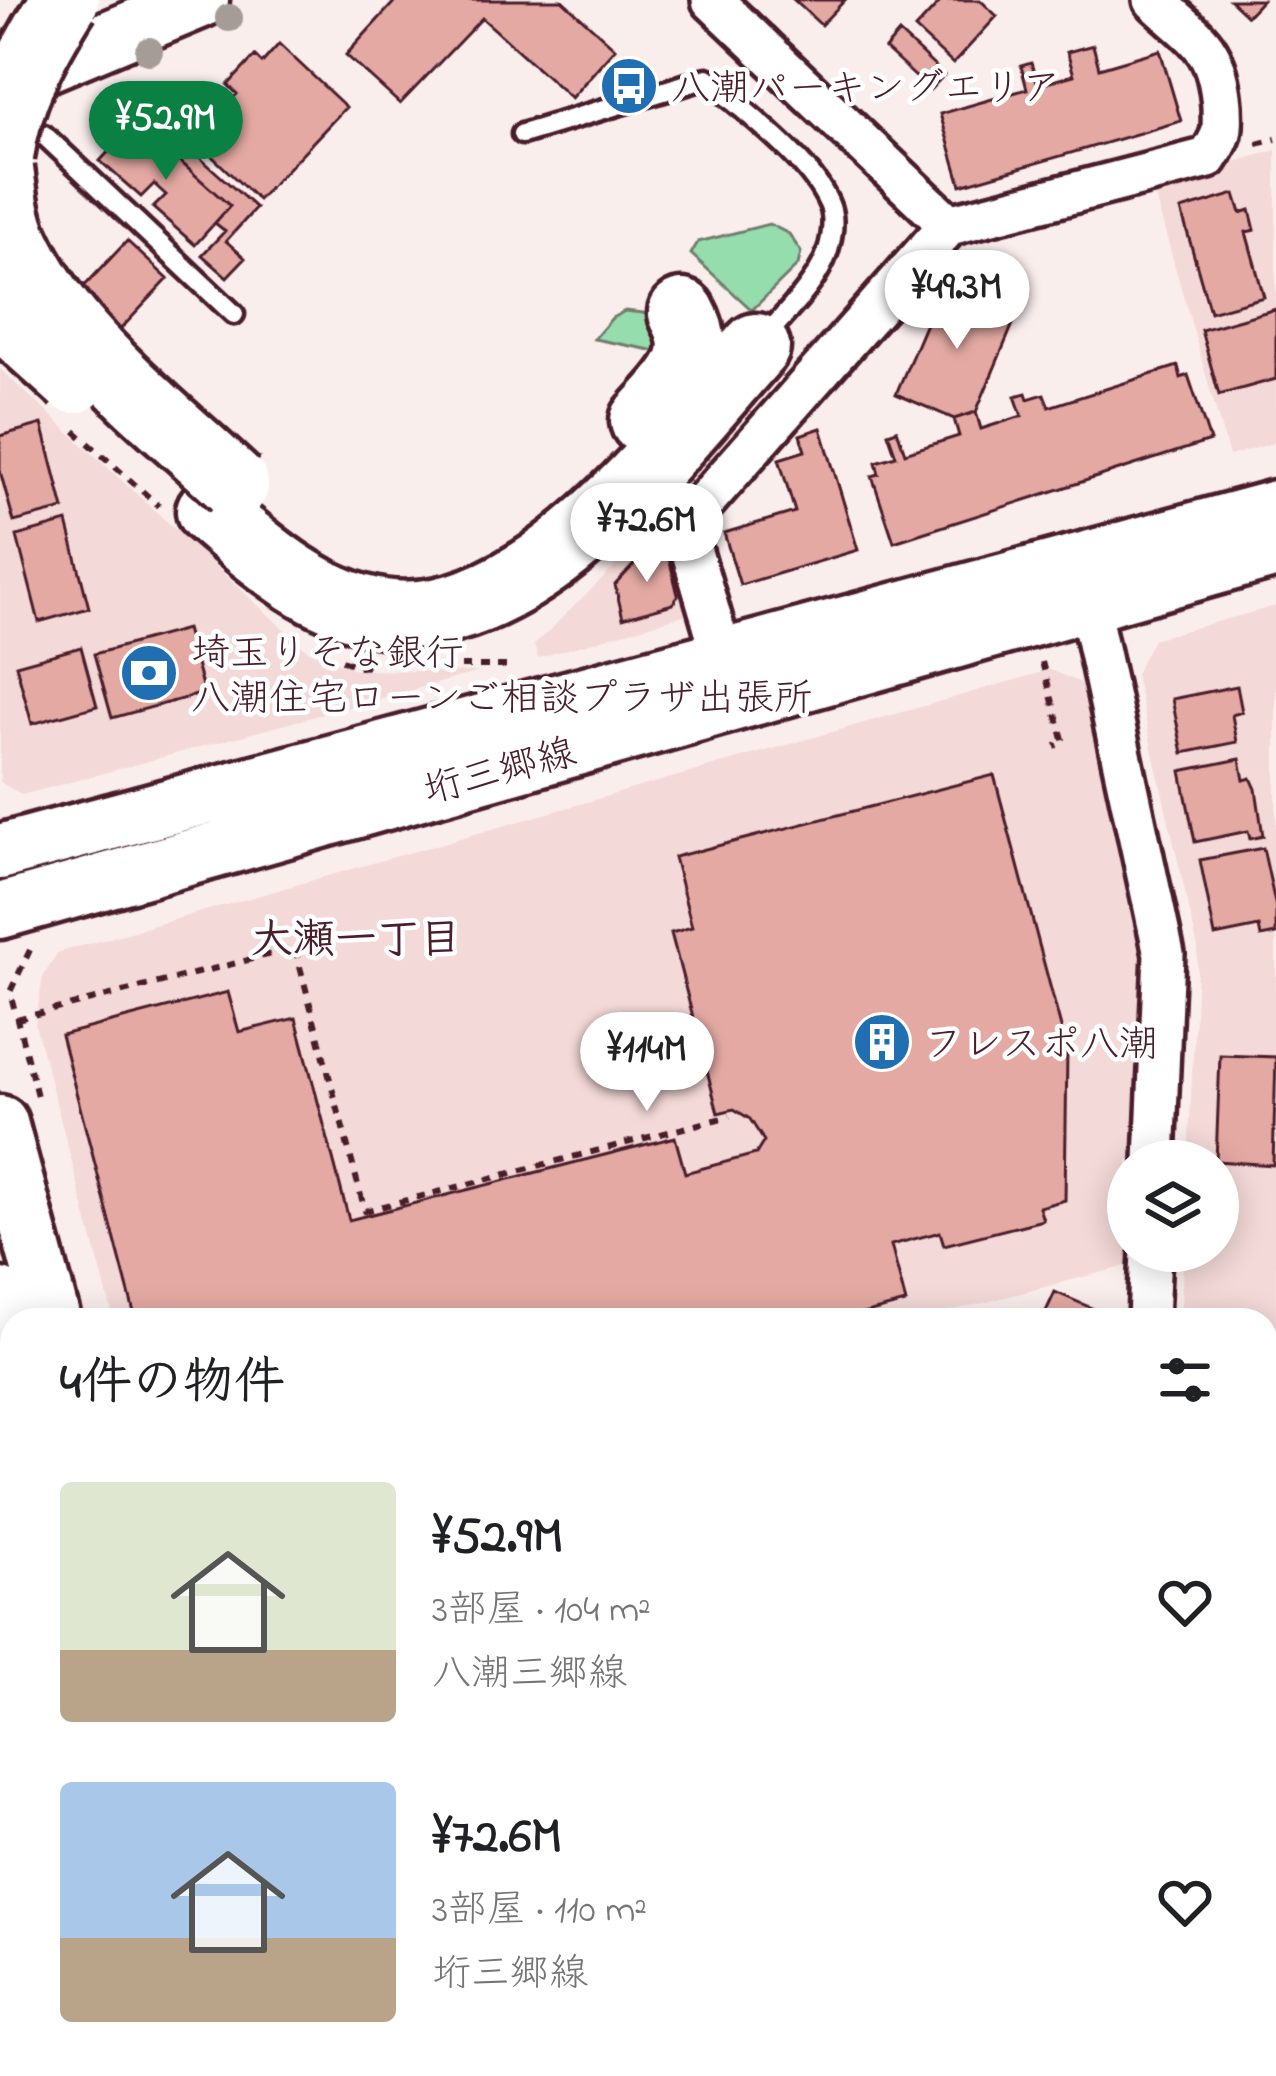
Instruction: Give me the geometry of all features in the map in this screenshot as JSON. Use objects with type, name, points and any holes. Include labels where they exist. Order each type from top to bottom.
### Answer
[{"type":"highway","points":[[64,0],[16,88],[4,128],[15,154],[15,240],[46,294],[223,498],[262,556],[336,599],[381,613],[420,614],[458,607],[528,576],[592,525],[756,347]]},
{"type":"highway","points":[[0,313],[223,498],[328,549],[384,568],[414,570],[489,549],[560,506],[625,442],[688,368],[694,348],[692,331],[682,313]]},
{"type":"street","points":[[0,83],[201,0]]},
{"type":"street","points":[[712,0],[950,225]]},
{"type":"street","points":[[723,658],[684,525],[950,225],[1208,158],[1224,134],[1219,70],[1208,50],[1154,0]]},
{"type":"street","name":"垳三郷線","points":[[0,852],[1276,508]]},
{"type":"street","name":"垳三郷線","points":[[0,911],[1276,550]]},
{"type":"street","points":[[1089,606],[1164,954],[1156,1140]]},
{"type":"street","points":[[21,1118],[51,1308]]},
{"type":"street","points":[[1149,1308],[1150,1272]]},
{"type":"lane","points":[[522,134],[707,78],[791,154],[832,208],[832,235],[822,266],[756,347]]},
{"type":"lane","points":[[15,154],[234,314]]},
{"type":"path","points":[[1054,658],[1040,658],[1064,742],[1054,746]]},
{"type":"path","points":[[21,1118],[17,1019],[10,992],[26,953],[45,940]]},
{"type":"path","points":[[17,1019],[295,948],[364,1211],[730,1117]]},
{"type":"shaded area","points":[[1276,150],[1276,442],[1229,456],[1152,186]]},
{"type":"shaded area","points":[[0,369],[307,650],[356,670],[479,672],[22,795],[0,782]]},
{"type":"shaded area","points":[[665,518],[691,613],[538,658],[534,645]]},
{"type":"shaded area","points":[[1276,606],[1276,1308],[1181,1308],[1183,1272],[1239,1272],[1239,1140],[1189,1140],[1198,948],[1135,674],[1153,639]]},
{"type":"shaded area","points":[[1050,670],[1083,684],[1147,956],[1139,1140],[1107,1140],[1107,1271],[964,1308],[111,1308],[35,1024],[43,977],[57,953]]},
{"type":"green space","points":[[769,224],[789,234],[801,252],[798,265],[752,310],[691,254],[698,242]]},
{"type":"green space","points":[[625,311],[662,321],[672,354],[594,339]]},
{"type":"building","points":[[396,0],[562,0],[615,48],[571,98],[482,18],[400,104],[346,55]]},
{"type":"building","points":[[794,0],[845,0],[821,25]]},
{"type":"building","points":[[942,0],[980,0],[997,16],[953,64],[915,29]]},
{"type":"building","points":[[1230,0],[1262,0],[1247,16]]},
{"type":"building","points":[[899,33],[944,75],[930,90],[885,49]]},
{"type":"building","points":[[279,44],[346,107],[258,200],[197,142],[205,133],[194,124],[213,104],[220,111],[237,94],[228,85],[255,56],[262,63]]},
{"type":"building","points":[[1093,45],[1099,68],[1160,50],[1181,121],[961,185],[940,114],[1027,89],[1021,66],[1031,63],[1038,85],[1074,75],[1067,52]]},
{"type":"building","points":[[136,122],[230,206],[195,245],[153,208],[166,195],[154,184],[141,197],[100,161]]},
{"type":"building","points":[[188,147],[256,208],[226,241],[245,258],[227,277],[202,255],[225,231],[215,223],[230,206],[177,159]]},
{"type":"building","points":[[1235,194],[1241,213],[1250,210],[1255,230],[1246,232],[1264,297],[1210,312],[1181,210]]},
{"type":"building","points":[[127,241],[168,279],[118,332],[77,294]]},
{"type":"building","points":[[944,281],[1018,312],[976,412],[954,419],[896,394]]},
{"type":"building","points":[[1276,309],[1276,379],[1219,395],[1201,330]]},
{"type":"building","points":[[1178,366],[1181,378],[1188,375],[1210,441],[894,542],[872,476],[879,474],[876,462],[896,456],[888,433],[897,430],[905,453],[959,436],[954,419],[976,412],[981,429],[1022,416],[1015,396],[1026,393],[1028,399],[1044,394],[1049,407]]},
{"type":"building","points":[[42,424],[64,509],[14,522],[0,471],[0,436]]},
{"type":"building","points":[[821,428],[858,550],[740,585],[724,533],[795,512],[779,459],[805,451],[800,435]]},
{"type":"building","points":[[67,522],[89,608],[39,622],[17,536]]},
{"type":"building","points":[[667,550],[678,595],[673,604],[623,618],[615,585],[641,557]]},
{"type":"building","name":"埼玉りそな銀行 八潮住宅ローンご相談プラザ出張所","points":[[186,629],[204,693],[112,718],[94,654]]},
{"type":"building","points":[[81,647],[97,706],[32,724],[16,665]]},
{"type":"building","points":[[1237,686],[1242,712],[1232,715],[1237,742],[1183,753],[1172,699]]},
{"type":"building","points":[[1240,759],[1244,780],[1251,778],[1256,789],[1263,836],[1250,839],[1248,831],[1195,842],[1181,771]]},
{"type":"building","name":"フレスポ八潮","points":[[994,775],[1067,1050],[1065,1200],[1039,1207],[1043,1220],[944,1245],[940,1232],[891,1245],[906,1303],[886,1308],[133,1308],[61,1035],[228,992],[239,1032],[296,1018],[349,1220],[675,1137],[685,1173],[756,1154],[764,1141],[750,1119],[734,1109],[718,1113],[671,933],[692,927],[674,857]]},
{"type":"building","points":[[1263,848],[1276,908],[1276,934],[1261,937],[1259,927],[1215,936],[1200,860]]},
{"type":"building","points":[[1220,1055],[1276,1057],[1273,1165],[1239,1163],[1239,1140],[1217,1140]]},
{"type":"building","points":[[1055,1292],[1092,1308],[1048,1308]]},
{"type":"place","name":"八潮パーキングエリア","points":[[629,86]]},
{"type":"place","name":"埼玉りそな銀行 八潮住宅ローンご相談プラザ出張所","points":[[149,673]]},
{"type":"place","name":"フレスポ八潮","points":[[882,1042]]},
{"type":"district","name":"大瀬一丁目","points":[[356,937]]}]
